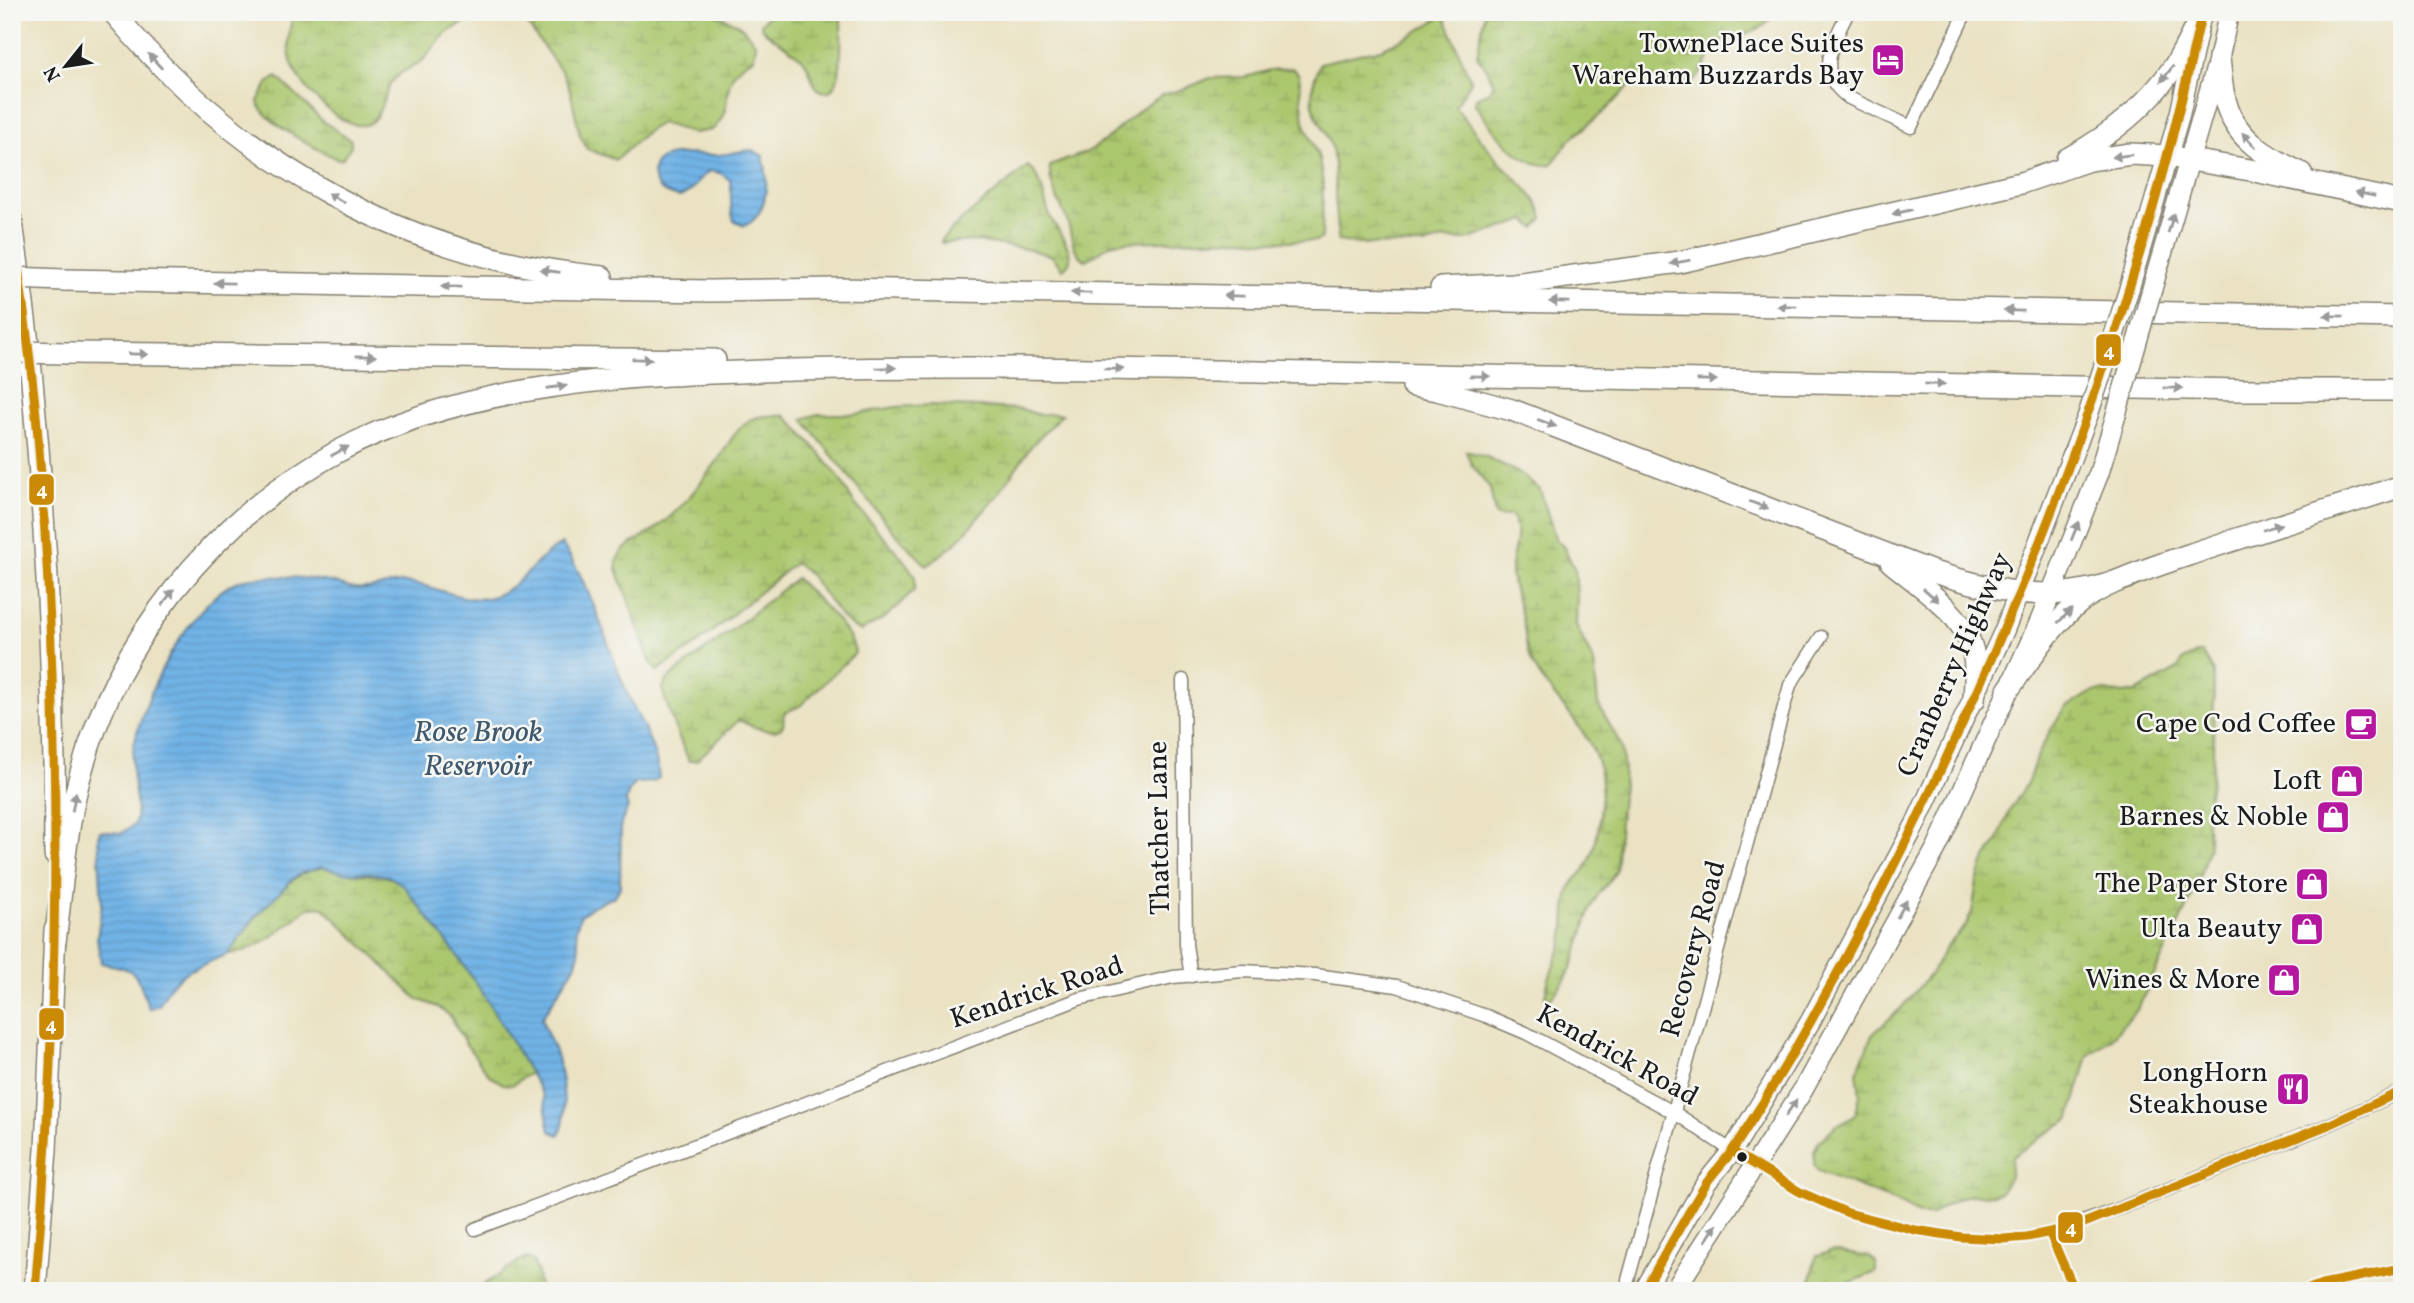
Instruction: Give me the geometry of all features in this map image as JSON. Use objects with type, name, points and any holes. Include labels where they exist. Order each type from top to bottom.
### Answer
[{"type":"highway","points":[[114,12],[192,98],[259,150],[332,196],[427,239],[489,258],[568,274],[838,289]]},
{"type":"highway","points":[[2021,183],[2117,129],[2173,68],[2202,14]]},
{"type":"highway","points":[[2219,58],[2226,105],[2250,144],[2329,185]]},
{"type":"highway","points":[[1285,296],[1513,284],[1679,262],[2021,183],[2089,160],[2131,154],[2167,156],[2329,185],[2402,202]]},
{"type":"highway","points":[[12,222],[32,378],[45,540],[55,772],[55,942],[46,1150],[35,1291]]},
{"type":"highway","points":[[12,278],[711,291],[838,289],[1285,296],[2402,317]]},
{"type":"highway","points":[[12,352],[713,360],[818,370]]},
{"type":"highway","points":[[55,942],[79,779],[113,688],[146,628],[181,580],[229,529],[265,499],[321,461],[374,434],[438,410],[477,401],[598,382],[710,373],[987,366],[2242,390],[2402,390]]},
{"type":"highway","points":[[1314,373],[1437,390],[1512,410],[1933,572],[1988,588],[2018,593],[2050,594],[2086,590],[2402,486]]},
{"type":"highway","points":[[1878,551],[1938,601],[1967,635],[1975,666],[1974,700]]},
{"type":"highway","points":[[2008,690],[2058,623],[2081,601],[2127,578]]},
{"type":"main road","name":"Cranberry Highway","points":[[1674,1291],[1803,1090],[1937,847],[2050,594],[2099,473],[2219,58],[2229,12]]},
{"type":"main road","name":"Cranberry Highway","points":[[1636,1285],[1706,1183],[1732,1151],[1810,1022],[1915,825],[1974,700],[2088,415],[2129,289],[2180,113],[2202,14]]},
{"type":"street","points":[[1848,12],[1829,58],[1830,74],[1835,86],[1849,98],[1911,127],[1966,12]]},
{"type":"street","name":"Recovery Road","points":[[1636,1285],[1675,1113],[1790,685],[1821,637]]},
{"type":"street","name":"Thatcher Lane","points":[[1183,680],[1186,945],[1191,976]]},
{"type":"street","name":"Kendrick Road","points":[[475,1229],[1079,999],[1173,977],[1243,971],[1314,975],[1397,986],[1486,1016],[1526,1032],[1675,1113],[1753,1165]]},
{"type":"street","points":[[2050,1234],[2328,1125],[2402,1091]]},
{"type":"green space","points":[[294,12],[484,12],[447,33],[422,61],[397,76],[391,83],[376,117],[368,124],[360,125],[351,124],[334,114],[311,93],[294,70],[289,52],[289,33]]},
{"type":"green space","points":[[515,12],[711,12],[744,29],[756,44],[754,58],[734,74],[724,112],[712,130],[693,133],[661,123],[646,132],[616,160],[587,149],[580,135],[564,75],[524,20]]},
{"type":"green space","points":[[776,12],[841,12],[841,61],[835,85],[829,91],[817,88],[805,62],[762,29],[761,24],[765,18]]},
{"type":"green space","points":[[1485,12],[1773,12],[1770,19],[1759,29],[1728,39],[1716,47],[1700,74],[1691,83],[1649,78],[1630,85],[1606,110],[1570,140],[1551,165],[1528,160],[1507,145],[1475,104],[1476,98],[1487,93],[1494,85],[1477,56]]},
{"type":"green space","points":[[1444,15],[1471,82],[1455,106],[1496,158],[1531,195],[1543,219],[1535,228],[1526,220],[1466,240],[1444,239],[1424,245],[1355,244],[1339,241],[1332,149],[1316,115],[1312,95],[1320,63],[1381,49]]},
{"type":"green space","points":[[1292,68],[1299,75],[1304,122],[1319,158],[1323,183],[1322,238],[1317,241],[1243,239],[1122,242],[1113,243],[1086,260],[1077,253],[1053,187],[1050,166],[1087,152],[1162,95],[1210,78],[1246,77],[1270,70]]},
{"type":"green space","points":[[277,77],[324,122],[351,140],[351,146],[342,159],[337,159],[279,126],[261,109],[258,101],[269,82]]},
{"type":"green space","points":[[1028,166],[1037,177],[1050,216],[1069,251],[1070,260],[1065,268],[1052,256],[1031,250],[977,241],[941,243],[963,219]]},
{"type":"green space","points":[[930,405],[1022,409],[1036,414],[1062,414],[1032,445],[997,496],[956,543],[927,566],[892,530],[803,419],[818,414],[855,414]]},
{"type":"green space","points":[[785,415],[818,451],[838,476],[854,503],[903,559],[915,576],[915,589],[886,617],[861,631],[843,619],[812,578],[795,563],[697,644],[657,671],[650,661],[617,569],[619,556],[628,546],[661,525],[679,508],[743,425],[756,418]]},
{"type":"green space","points":[[1466,451],[1487,457],[1519,473],[1540,490],[1556,540],[1563,546],[1575,570],[1576,625],[1594,663],[1598,704],[1621,745],[1624,770],[1616,871],[1594,901],[1571,968],[1558,990],[1548,1000],[1545,997],[1546,989],[1563,941],[1568,894],[1573,882],[1586,867],[1595,844],[1600,816],[1600,774],[1592,747],[1583,732],[1549,689],[1531,659],[1511,573],[1516,526],[1510,515],[1495,515],[1490,488],[1471,464]]},
{"type":"green space","points":[[796,578],[840,624],[853,644],[855,653],[800,706],[784,713],[780,729],[769,731],[739,720],[697,760],[689,761],[662,689],[669,678]]},
{"type":"green space","points":[[2202,653],[2214,672],[2213,763],[2206,818],[2209,846],[2196,888],[2137,1010],[2110,1039],[2088,1056],[2070,1118],[2012,1157],[2010,1176],[2001,1192],[1962,1197],[1932,1215],[1921,1215],[1892,1200],[1818,1171],[1814,1165],[1814,1151],[1818,1143],[1836,1125],[1852,1118],[1856,1113],[1860,1094],[1857,1072],[1872,1035],[1902,1007],[1966,925],[1972,912],[1983,863],[2028,782],[2050,731],[2066,707],[2093,692],[2136,692],[2178,669],[2183,660]]},
{"type":"green space","points":[[322,867],[400,881],[486,998],[530,1073],[512,1085],[503,1084],[489,1075],[465,1043],[450,1016],[438,1007],[417,999],[323,907],[308,908],[261,943],[228,954],[257,916],[283,889],[309,870]]},
{"type":"green space","points":[[1832,1251],[1870,1257],[1876,1263],[1876,1272],[1846,1284],[1843,1291],[1809,1291],[1817,1256]]},
{"type":"green space","points":[[528,1258],[533,1261],[538,1273],[539,1291],[475,1291],[519,1261]]},
{"type":"water","points":[[752,150],[763,156],[765,196],[758,214],[744,226],[734,221],[730,180],[720,173],[710,171],[689,192],[679,197],[661,190],[654,179],[654,168],[658,161],[666,157],[688,154],[719,155]]},
{"type":"water","name":"Rose Brook Reservoir","points":[[562,544],[582,578],[625,688],[651,743],[659,778],[652,782],[636,783],[629,791],[626,801],[628,808],[621,823],[620,887],[615,896],[593,906],[580,916],[576,929],[579,953],[575,966],[542,1018],[557,1057],[562,1080],[564,1118],[559,1135],[550,1131],[543,1095],[486,998],[403,885],[388,876],[345,873],[322,867],[302,873],[254,918],[228,954],[186,972],[171,985],[159,1005],[149,1009],[139,981],[131,972],[101,963],[97,938],[102,904],[98,836],[100,831],[122,833],[135,824],[137,808],[132,761],[135,739],[144,712],[171,653],[189,625],[209,602],[230,585],[251,578],[272,577],[314,579],[362,589],[397,583],[414,584],[480,599],[502,593],[511,587],[544,556]]},
{"type":"transit line","name":"4","points":[[1644,1291],[1704,1187],[1744,1133],[1811,1021],[1936,780],[1992,656],[2044,531],[2091,404],[2133,275],[2170,144],[2202,12]]},
{"type":"transit line","name":"4","points":[[12,224],[38,437],[46,544],[54,757],[53,971],[35,1291]]},
{"type":"transit line","name":"4","points":[[1732,1151],[1800,1192],[1848,1213],[1915,1230],[1961,1237],[2027,1237],[2074,1227],[2328,1125],[2402,1091]]},
{"type":"transit line","name":"4","points":[[2050,1234],[2075,1291]]},
{"type":"transit line","name":"4","points":[[2304,1291],[2322,1284],[2402,1268]]},
{"type":"place","name":"TownePlace Suites Wareham Buzzards Bay","points":[[1888,60]]},
{"type":"place","name":"Cape Cod Coffee","points":[[2361,724]]},
{"type":"place","name":"Loft","points":[[2347,781]]},
{"type":"place","name":"Barnes & Noble","points":[[2333,817]]},
{"type":"place","name":"The Paper Store","points":[[2312,884]]},
{"type":"place","name":"Ulta Beauty","points":[[2307,929]]},
{"type":"place","name":"Wines & More","points":[[2284,980]]},
{"type":"place","name":"LongHorn Steakhouse","points":[[2293,1089]]}]
